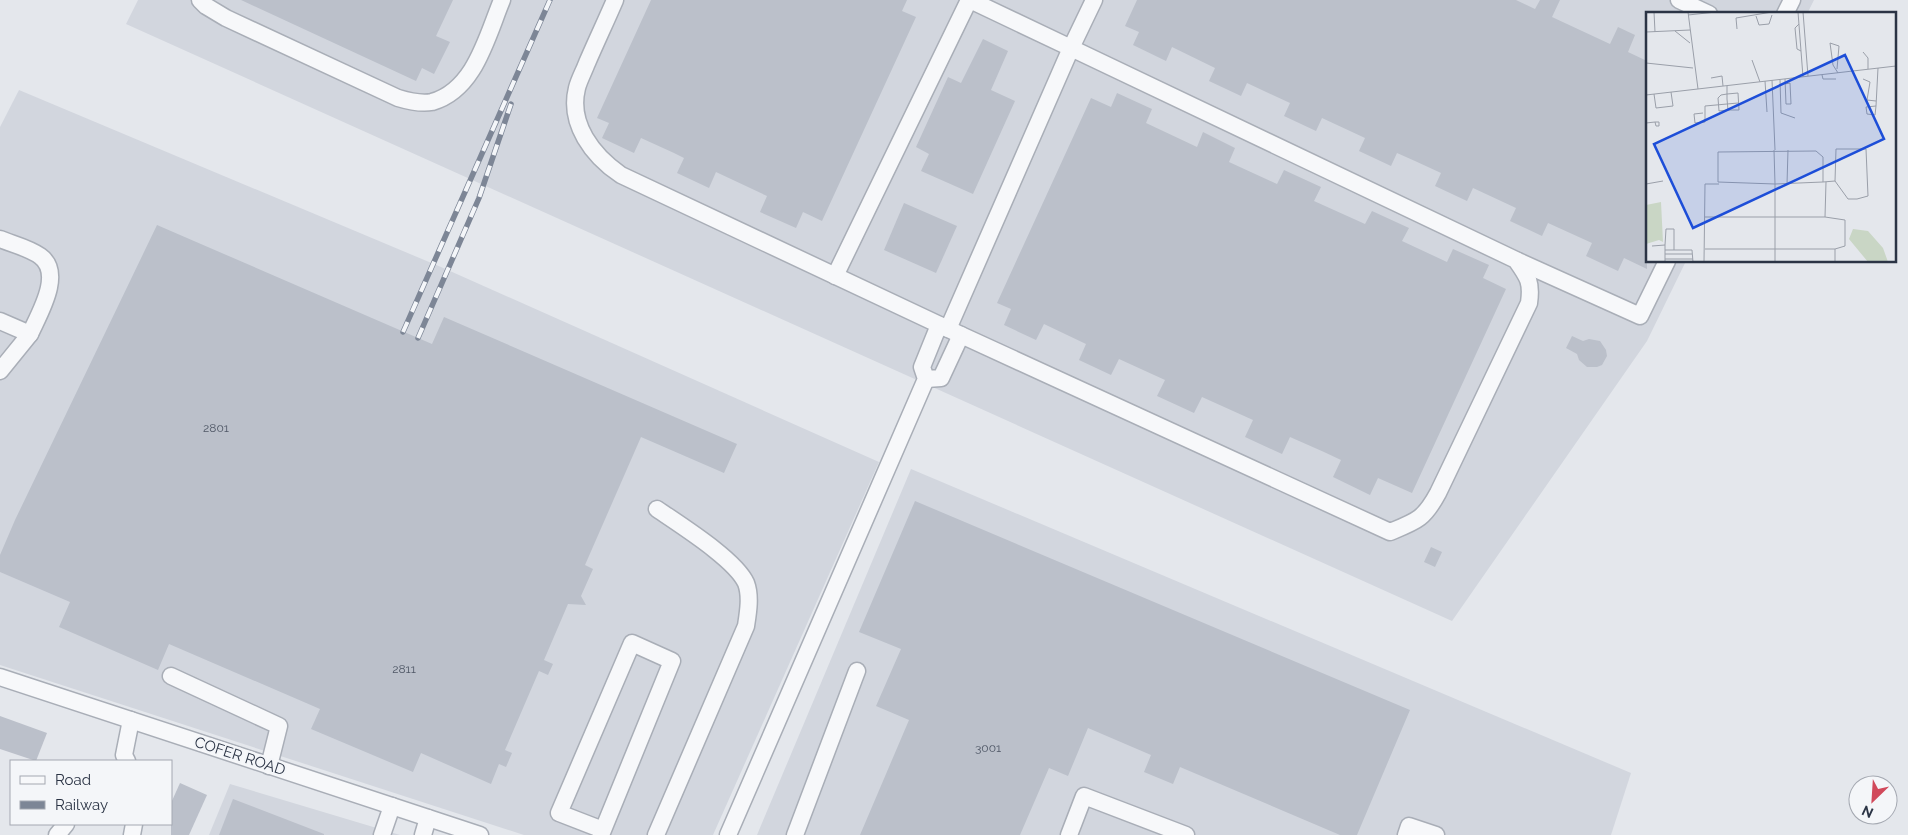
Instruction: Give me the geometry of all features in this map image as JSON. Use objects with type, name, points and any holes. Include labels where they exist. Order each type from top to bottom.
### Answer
[{"type":"street","points":[[200,0],[226,18],[398,98],[415,102],[431,102],[448,94],[462,84],[476,62],[502,0]]},
{"type":"street","points":[[615,0],[577,88],[575,108],[581,130],[592,150],[607,166],[621,175],[949,330],[1390,532],[1413,523],[1428,510],[1529,303],[1531,291],[1529,278],[1516,260]]},
{"type":"street","points":[[835,276],[970,0],[1516,260],[1640,316],[1667,262]]},
{"type":"street","points":[[728,835],[926,379],[922,367],[949,330],[1071,48],[1094,0]]},
{"type":"street","points":[[1679,0],[1705,12]]},
{"type":"street","points":[[1786,12],[1792,0]]},
{"type":"street","points":[[0,239],[41,256],[51,271],[50,288],[30,334],[0,371]]},
{"type":"street","points":[[0,321],[30,334]]},
{"type":"street","points":[[926,379],[941,378],[949,330]]},
{"type":"street","points":[[656,835],[746,626],[748,605],[746,584],[740,573],[657,509]]},
{"type":"street","points":[[632,643],[672,661],[602,833],[559,813],[632,643]]},
{"type":"street","points":[[795,835],[857,671]]},
{"type":"street","points":[[171,676],[279,726],[269,766]]},
{"type":"street","name":"COFER ROAD","points":[[0,677],[480,835]]},
{"type":"street","points":[[123,759],[131,720]]},
{"type":"street","points":[[1069,835],[1084,796],[1176,833]]},
{"type":"street","points":[[382,835],[392,806]]},
{"type":"street","points":[[423,835],[428,818]]},
{"type":"street","points":[[57,835],[65,825]]},
{"type":"street","points":[[1406,835],[1409,826],[1436,835]]},
{"type":"shaded area","points":[[138,0],[1814,0],[1808,12],[1646,12],[1646,262],[1686,262],[1647,341],[1452,621],[126,24]]},
{"type":"shaded area","points":[[19,90],[441,267],[879,462],[713,835],[524,835],[0,665],[0,127]]},
{"type":"shaded area","points":[[911,469],[1631,773],[1611,835],[757,835]]},
{"type":"shaded area","points":[[230,784],[400,835],[209,835]]},
{"type":"building","points":[[241,0],[453,0],[436,36],[450,42],[434,74],[422,68],[416,81]]},
{"type":"building","points":[[651,0],[907,0],[902,11],[916,17],[822,221],[803,212],[796,228],[760,212],[767,196],[716,172],[709,188],[677,173],[684,158],[674,153],[641,138],[634,153],[602,138],[609,123],[597,118]]},
{"type":"building","points":[[1137,0],[1516,0],[1535,9],[1540,0],[1560,0],[1552,17],[1610,44],[1618,27],[1635,35],[1628,52],[1646,61],[1647,269],[1624,258],[1618,271],[1586,256],[1592,243],[1548,223],[1542,236],[1510,221],[1516,208],[1473,188],[1467,201],[1435,186],[1441,173],[1397,153],[1391,166],[1359,151],[1365,138],[1322,118],[1316,131],[1284,116],[1290,103],[1247,83],[1241,96],[1209,81],[1215,68],[1172,47],[1166,61],[1133,45],[1139,32],[1125,26]]},
{"type":"building","points":[[983,39],[1008,51],[991,90],[1015,101],[973,194],[921,171],[929,154],[916,147],[948,77],[961,83]]},
{"type":"building","points":[[1117,93],[1152,109],[1146,123],[1197,147],[1203,132],[1235,148],[1229,162],[1277,184],[1284,170],[1321,187],[1314,201],[1365,224],[1372,211],[1409,228],[1402,241],[1447,262],[1453,249],[1489,265],[1483,278],[1506,289],[1412,493],[1378,478],[1370,495],[1333,477],[1341,460],[1324,452],[1290,437],[1282,454],[1245,437],[1253,420],[1202,397],[1194,413],[1157,396],[1165,380],[1119,359],[1111,375],[1079,360],[1086,344],[1044,324],[1036,340],[1004,325],[1011,309],[997,303],[1091,98],[1111,107]]},
{"type":"building","points":[[904,203],[957,226],[936,273],[884,250]]},
{"type":"building","points":[[157,225],[432,344],[444,317],[737,444],[724,473],[641,437],[585,565],[593,569],[581,596],[586,605],[568,604],[544,660],[553,664],[548,675],[539,671],[505,750],[512,753],[506,767],[499,764],[491,784],[421,753],[413,772],[311,729],[320,709],[169,644],[158,670],[59,627],[70,602],[0,572],[0,555],[15,520]]},
{"type":"building","points":[[1572,336],[1583,341],[1589,339],[1600,341],[1606,350],[1607,356],[1602,365],[1587,367],[1579,360],[1577,354],[1566,348]]},
{"type":"building","points":[[915,501],[1410,710],[1357,835],[1340,835],[1180,767],[1173,784],[1144,772],[1151,755],[1088,728],[1068,776],[1049,768],[1020,835],[860,835],[909,720],[876,706],[901,649],[859,632]]},
{"type":"building","points":[[1431,547],[1442,552],[1435,567],[1424,562]]},
{"type":"building","points":[[0,716],[47,733],[36,760],[0,749]]},
{"type":"building","points":[[180,783],[207,795],[189,835],[171,835],[172,801]]},
{"type":"building","points":[[233,799],[324,834],[324,835],[219,835]]},
{"type":"railway","points":[[403,332],[550,0]]},
{"type":"railway","points":[[418,338],[479,198],[511,104]]}]
